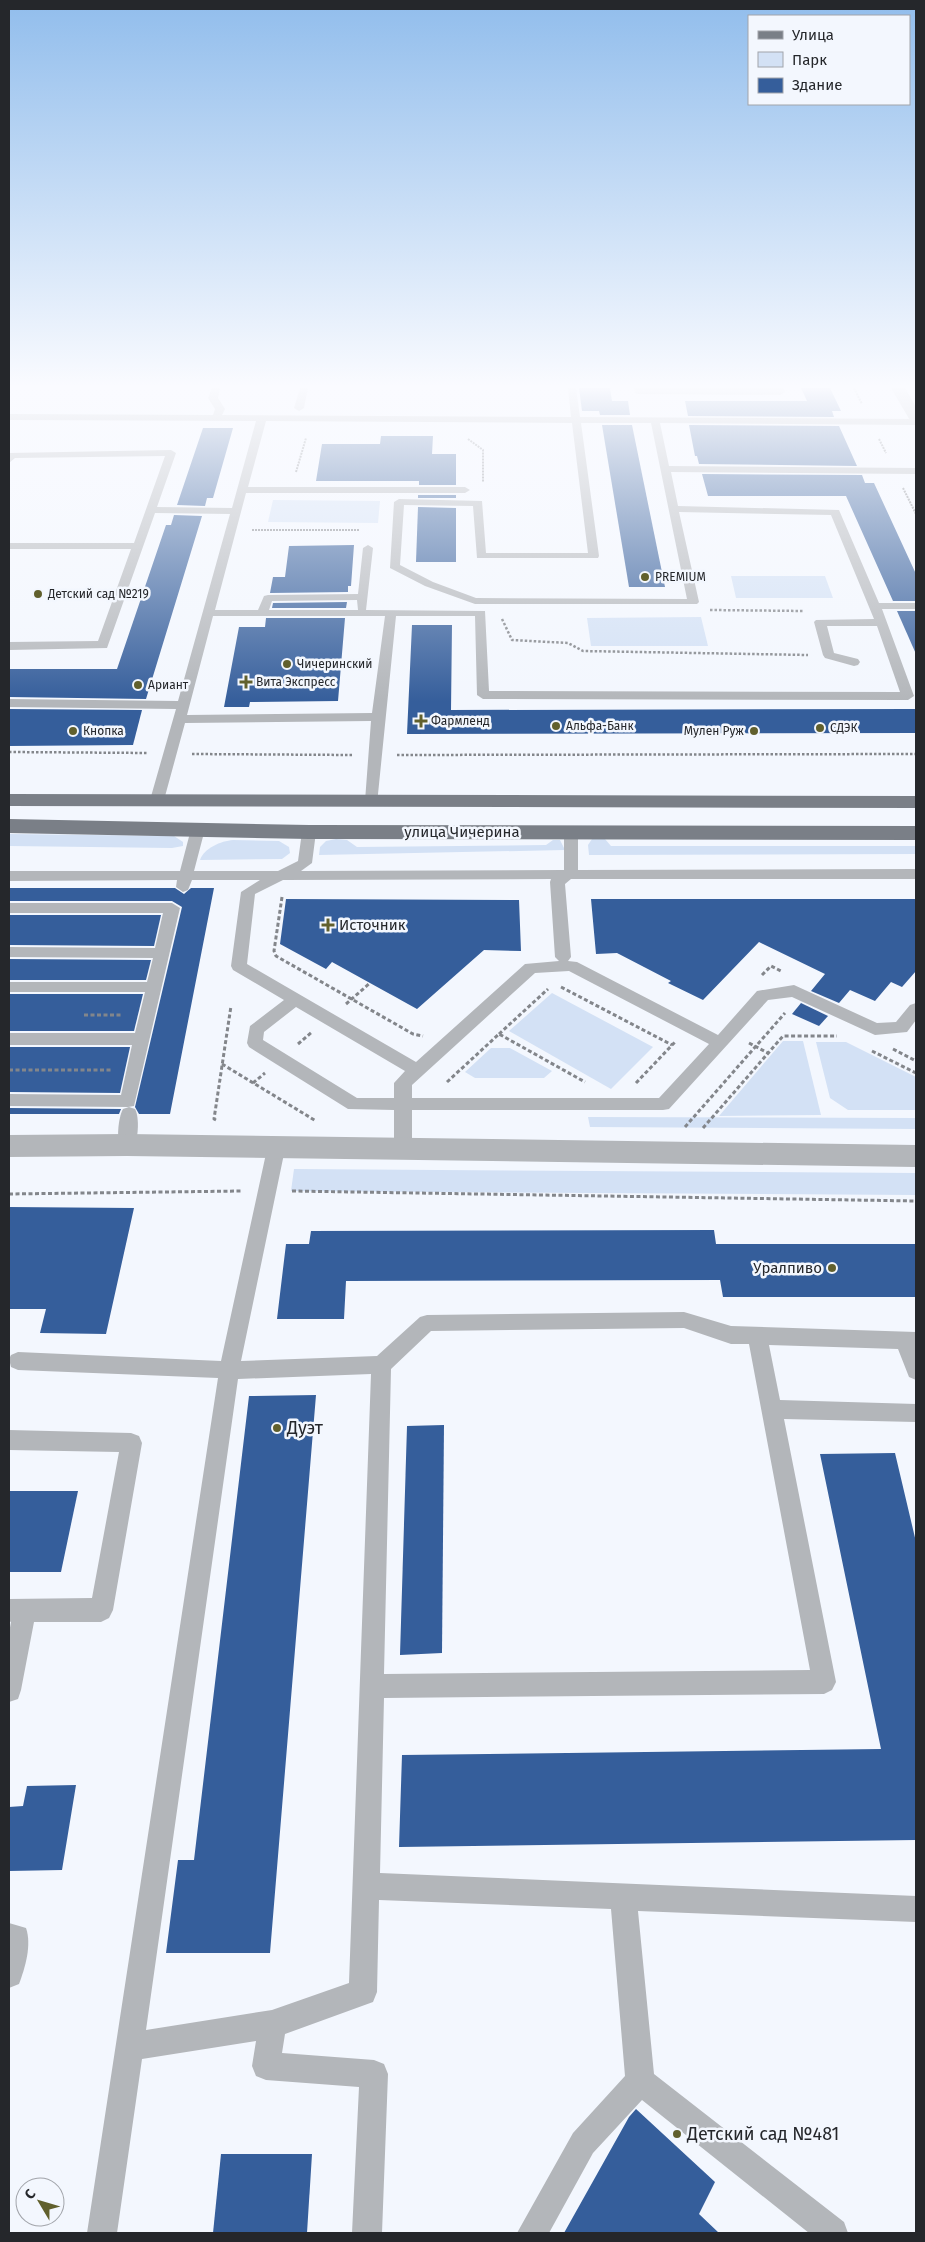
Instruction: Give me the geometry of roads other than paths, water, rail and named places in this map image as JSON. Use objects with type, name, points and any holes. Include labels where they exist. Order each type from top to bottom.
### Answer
[{"type":"main road","name":"улица Чичерина","points":[[10,804],[157,800],[916,802]]},
{"type":"main road","name":"улица Чичерина","points":[[9,826],[309,832],[916,833]]},
{"type":"street","points":[[9,1146],[127,1145],[276,1149],[916,1156]]},
{"type":"lane","points":[[9,646],[103,645],[156,493]]},
{"type":"lane","points":[[157,800],[236,510],[243,493]]},
{"type":"lane","points":[[586,493],[594,556],[481,556],[478,503],[399,502],[394,566],[428,598],[481,613],[483,695],[908,696],[875,606],[835,512],[674,510]]},
{"type":"lane","points":[[208,613],[391,613],[428,598],[693,602],[670,493]]},
{"type":"lane","points":[[150,510],[236,510]]},
{"type":"lane","points":[[9,546],[137,546]]},
{"type":"lane","points":[[362,613],[368,548]]},
{"type":"lane","points":[[262,613],[268,598],[363,597]]},
{"type":"lane","points":[[875,606],[916,606]]},
{"type":"lane","points":[[372,801],[378,717],[391,613]]},
{"type":"lane","points":[[854,662],[829,655],[820,622],[881,623]]},
{"type":"lane","points":[[9,703],[183,705]]},
{"type":"lane","points":[[179,719],[378,717]]},
{"type":"lane","points":[[184,882],[198,829]]},
{"type":"lane","points":[[309,832],[305,862],[248,892],[240,966],[418,1070]]},
{"type":"lane","points":[[571,832],[571,873]]},
{"type":"lane","points":[[563,957],[557,882],[571,873]]},
{"type":"lane","points":[[9,876],[184,882],[282,874],[916,874]]},
{"type":"lane","points":[[9,908],[172,908],[128,1101],[9,1100]]},
{"type":"lane","points":[[9,952],[162,953]]},
{"type":"lane","points":[[402,1150],[403,1083],[531,968],[571,966],[720,1043]]},
{"type":"lane","points":[[9,987],[154,987]]},
{"type":"lane","points":[[295,999],[256,1030],[254,1043],[354,1104],[663,1104],[763,995],[794,991],[874,1029],[901,1028],[916,1035]]},
{"type":"lane","points":[[901,1028],[916,1009]]},
{"type":"lane","points":[[9,1038],[141,1039]]},
{"type":"lane","points":[[127,1145],[130,1114]]},
{"type":"lane","points":[[102,2233],[229,1370],[276,1149]]},
{"type":"lane","points":[[18,1362],[229,1370],[381,1365],[427,1323],[684,1320],[731,1336],[757,1335],[911,1340],[916,1371]]},
{"type":"lane","points":[[372,1686],[824,1682],[757,1335]]},
{"type":"lane","points":[[128,2047],[272,2024],[363,1992],[381,1365]]},
{"type":"lane","points":[[771,1410],[916,1413]]},
{"type":"lane","points":[[9,1440],[131,1443],[101,1610],[17,1610],[9,1690]]},
{"type":"lane","points":[[367,1886],[916,1909]]},
{"type":"lane","points":[[623,1896],[640,2081],[833,2233]]},
{"type":"lane","points":[[9,1937],[16,1938],[9,1974]]},
{"type":"lane","points":[[272,2024],[266,2066],[374,2074],[367,2233]]},
{"type":"lane","points":[[532,2233],[583,2143],[640,2081]]},
{"type":"place","name":"PREMIUM","points":[[645,577]]},
{"type":"place","name":"Детский сад №219","points":[[38,594]]},
{"type":"place","name":"Чичеринский","points":[[287,664]]},
{"type":"place","name":"Вита Экспресс","points":[[246,682]]},
{"type":"place","name":"Ариант","points":[[138,685]]},
{"type":"place","name":"Фармленд","points":[[421,721]]},
{"type":"place","name":"Альфа-Банк","points":[[556,726]]},
{"type":"place","name":"СДЭК","points":[[820,728]]},
{"type":"place","name":"Кнопка","points":[[73,731]]},
{"type":"place","name":"Мулен Руж","points":[[754,731]]},
{"type":"place","name":"Источник","points":[[328,925]]},
{"type":"place","name":"Уралпиво","points":[[832,1268]]},
{"type":"place","name":"Дуэт","points":[[277,1428]]},
{"type":"place","name":"Детский сад №481","points":[[677,2134]]}]
